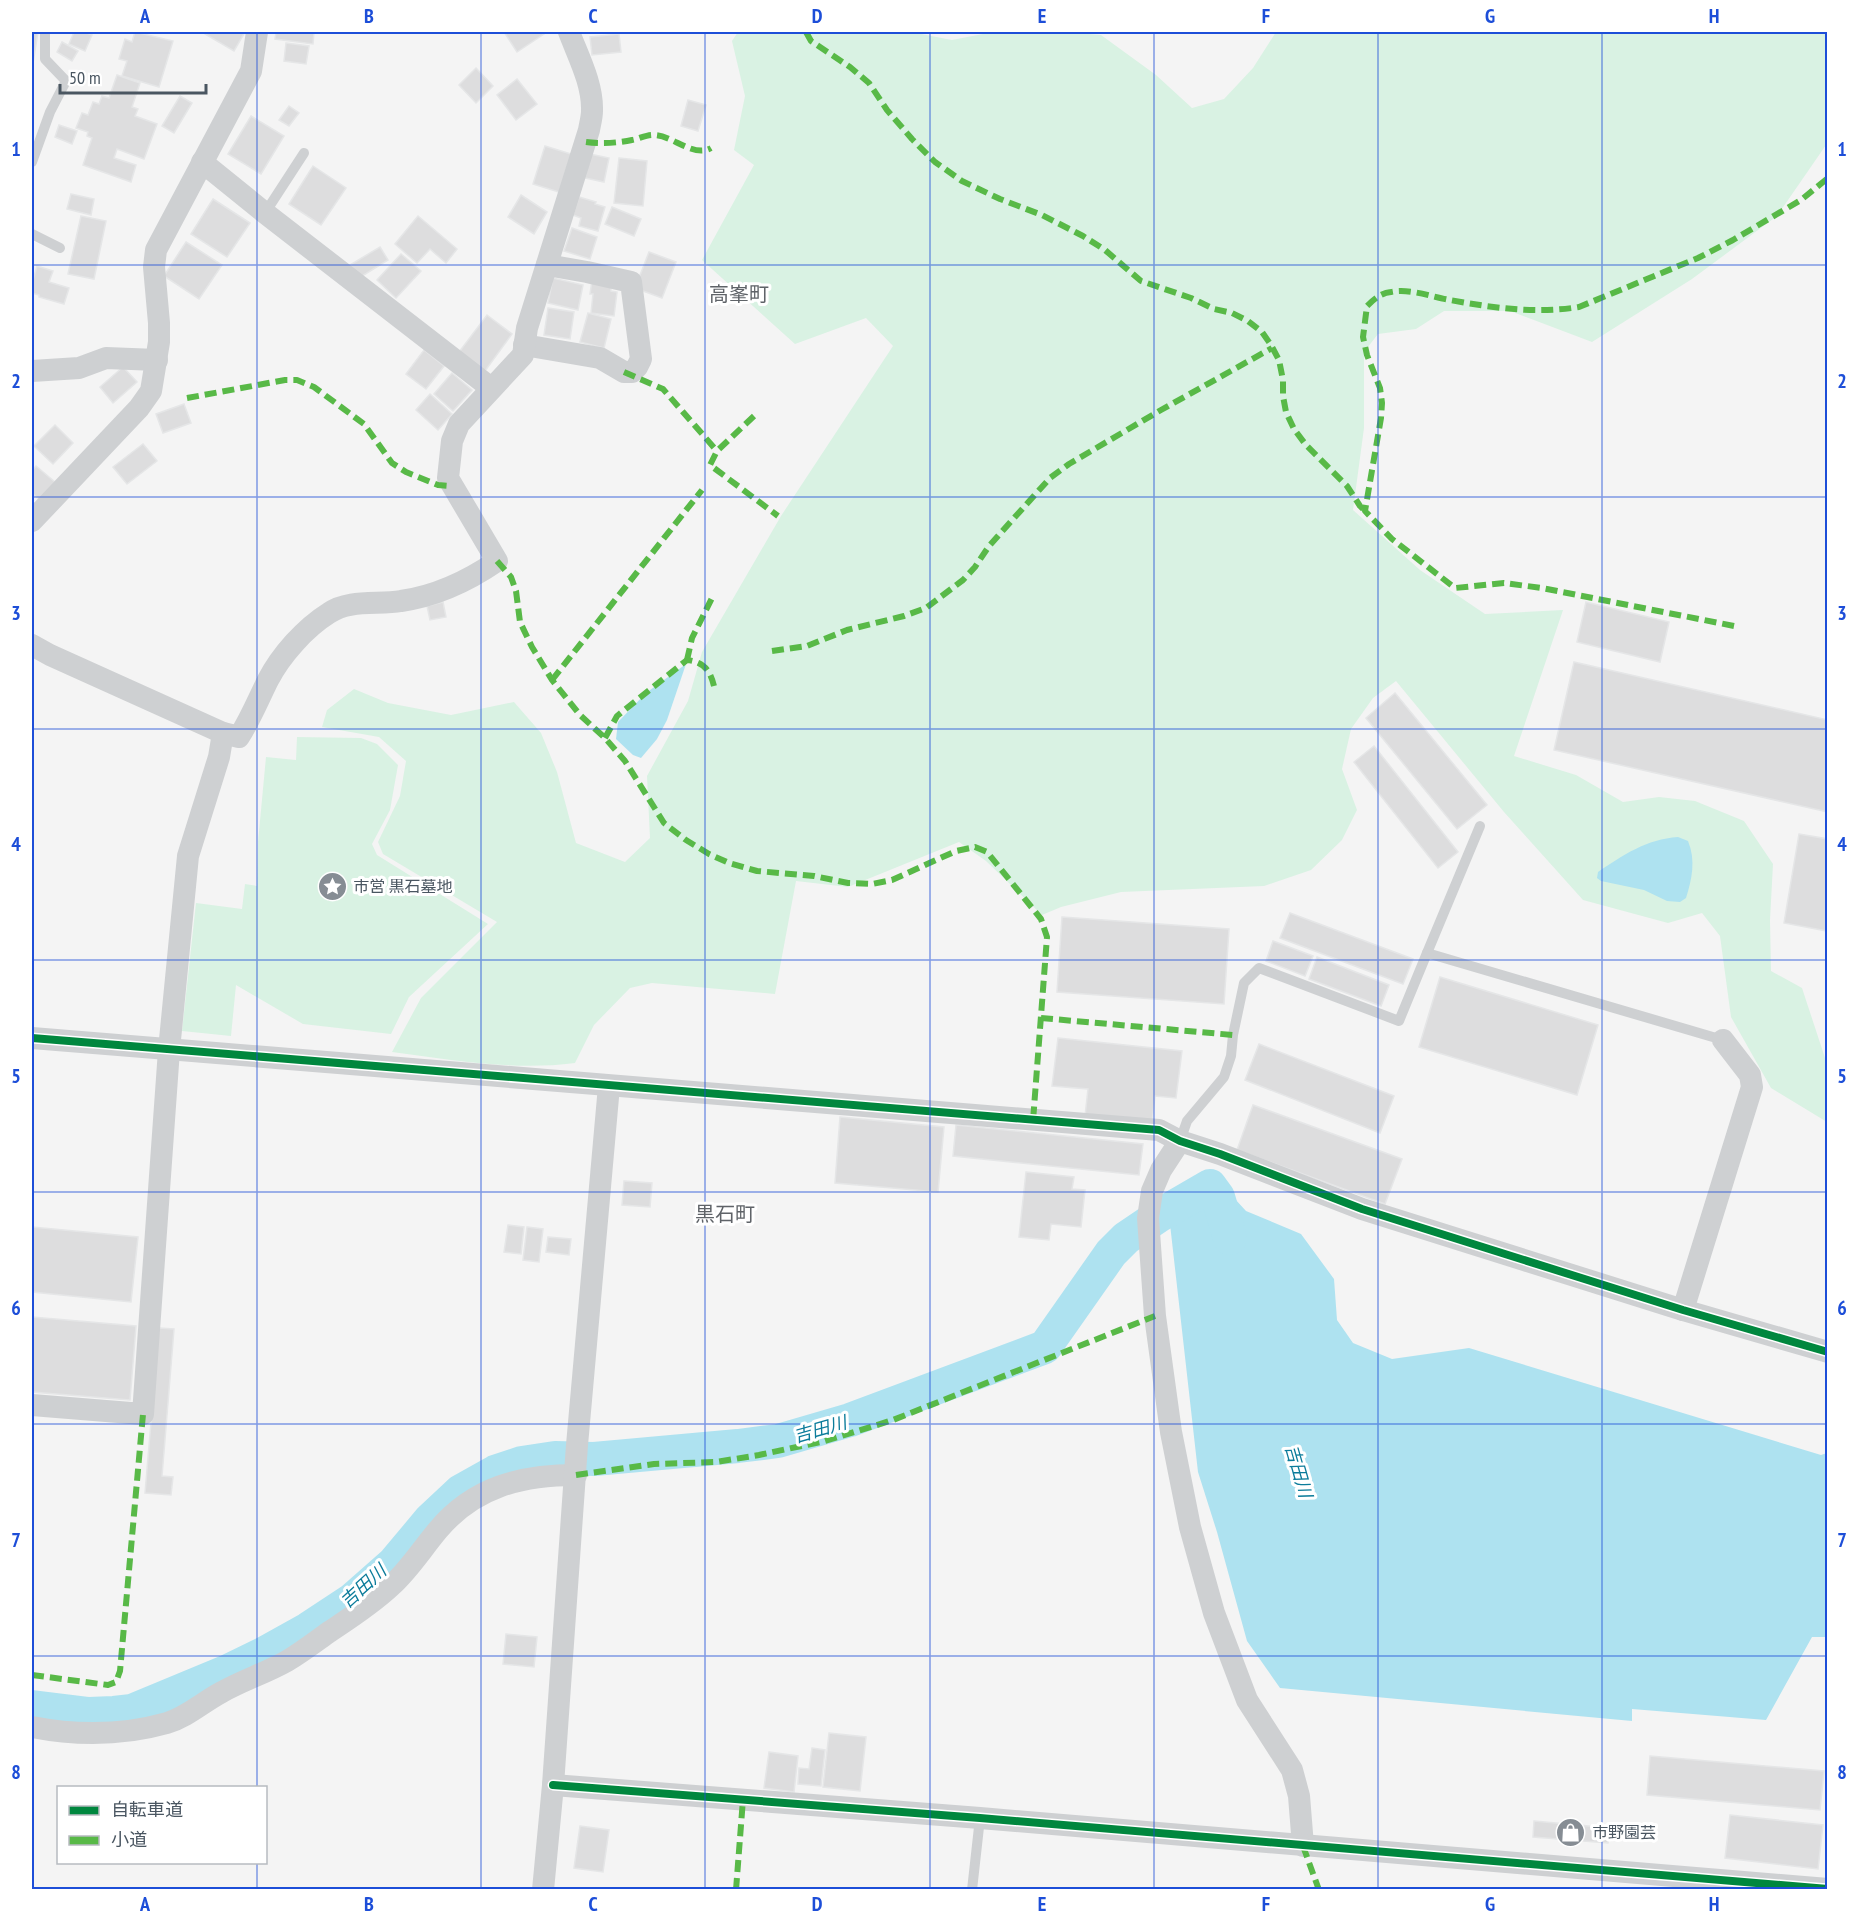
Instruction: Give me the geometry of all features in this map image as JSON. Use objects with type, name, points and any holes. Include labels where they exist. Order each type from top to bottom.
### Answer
[{"type":"street","points":[[32,521],[139,408],[151,391],[157,360],[159,323],[154,260],[156,250],[251,71],[257,32]]},
{"type":"street","points":[[32,645],[50,656],[223,734],[239,737],[251,719],[269,679],[282,660],[304,634],[329,613],[340,607],[405,600],[436,592],[452,587],[497,561],[448,478],[452,441],[459,424],[523,355],[527,328],[586,142],[592,110],[585,74],[569,32]]},
{"type":"street","points":[[202,162],[491,388]]},
{"type":"street","points":[[524,345],[600,358],[624,372],[632,372],[641,359],[631,282],[547,265]]},
{"type":"street","points":[[32,371],[79,368],[106,358],[157,360]]},
{"type":"street","points":[[32,1405],[143,1414],[169,1050],[188,856],[219,757],[223,734]]},
{"type":"street","points":[[32,1038],[1159,1130],[1180,1141],[1220,1154],[1362,1209],[1683,1310],[1827,1352]]},
{"type":"street","points":[[1683,1310],[1752,1087],[1750,1075],[1723,1040]]},
{"type":"street","points":[[543,1890],[553,1785],[577,1445],[609,1086]]},
{"type":"street","points":[[1180,1141],[1161,1170],[1152,1191],[1148,1218],[1155,1316],[1171,1432],[1190,1527],[1214,1613],[1247,1700],[1292,1770],[1299,1796],[1303,1846]]},
{"type":"street","points":[[32,1727],[50,1731],[103,1735],[181,1718],[220,1693],[289,1660],[370,1604],[393,1584],[458,1509],[478,1496],[499,1486],[524,1479],[576,1474]]},
{"type":"street","points":[[553,1785],[980,1818],[1827,1889]]},
{"type":"lane","points":[[32,162],[50,112],[66,81],[45,59],[45,32]]},
{"type":"lane","points":[[265,213],[304,153]]},
{"type":"lane","points":[[32,234],[60,248]]},
{"type":"lane","points":[[1180,1141],[1186,1122],[1224,1077],[1231,1056],[1244,982],[1258,968],[1399,1021],[1480,825]]},
{"type":"lane","points":[[1427,953],[1723,1040]]},
{"type":"lane","points":[[972,1890],[980,1818]]},
{"type":"green space","points":[[738,32],[914,32],[952,40],[993,32],[1065,32],[1101,35],[1156,75],[1192,108],[1224,99],[1253,68],[1276,32],[1827,32],[1826,145],[1777,216],[1692,279],[1592,342],[1510,311],[1444,311],[1416,329],[1378,334],[1364,352],[1364,428],[1353,510],[1420,570],[1485,614],[1563,610],[1514,756],[1576,775],[1623,802],[1659,797],[1695,801],[1744,821],[1773,864],[1770,920],[1771,971],[1802,988],[1827,1064],[1827,1122],[1771,1088],[1731,1017],[1720,936],[1702,913],[1668,923],[1583,900],[1504,812],[1396,681],[1373,698],[1351,729],[1342,769],[1357,810],[1342,840],[1311,870],[1264,886],[1121,892],[1061,907],[1042,915],[986,861],[959,842],[848,887],[796,881],[775,994],[652,983],[630,988],[594,1025],[575,1063],[506,1065],[392,1052],[421,998],[497,922],[383,854],[378,842],[400,796],[406,761],[379,737],[322,727],[327,710],[354,689],[388,703],[451,715],[514,702],[541,733],[557,772],[576,843],[625,862],[650,838],[647,776],[688,701],[702,652],[781,516],[893,346],[866,318],[795,344],[702,260],[754,165],[734,150],[745,96],[732,41]]},
{"type":"green space","points":[[297,737],[361,738],[377,744],[398,765],[390,810],[372,844],[377,855],[488,924],[409,997],[391,1034],[303,1024],[236,985],[231,1036],[182,1031],[196,903],[242,909],[245,884],[257,886],[258,842],[266,757],[296,760]]},
{"type":"water","points":[[686,664],[667,720],[657,739],[641,758],[633,755],[616,739],[618,722],[646,693]]},
{"type":"water","points":[[1678,837],[1688,841],[1692,862],[1686,898],[1680,902],[1667,901],[1644,890],[1601,881],[1597,878],[1598,872],[1636,849],[1656,841]]},
{"type":"water","points":[[1224,1187],[1246,1211],[1301,1234],[1334,1279],[1337,1320],[1353,1343],[1392,1359],[1469,1348],[1821,1455],[1827,1453],[1827,1637],[1812,1637],[1766,1720],[1632,1709],[1632,1721],[1280,1688],[1247,1641],[1198,1472],[1170,1224]]},
{"type":"building","points":[[32,32],[38,32],[33,63],[32,63]]},
{"type":"building","points":[[74,32],[92,35],[85,51],[69,44]]},
{"type":"building","points":[[135,32],[173,41],[159,87],[122,76],[127,61],[119,59],[125,39],[132,42]]},
{"type":"building","points":[[206,32],[245,32],[234,51],[205,34]]},
{"type":"building","points":[[276,32],[314,32],[313,44],[275,39]]},
{"type":"building","points":[[504,32],[547,32],[517,52]]},
{"type":"building","points":[[619,34],[621,52],[592,55],[590,37]]},
{"type":"building","points":[[62,42],[78,51],[72,61],[57,52]]},
{"type":"building","points":[[286,43],[309,46],[306,64],[284,61]]},
{"type":"building","points":[[476,68],[493,86],[476,103],[459,85]]},
{"type":"building","points":[[117,75],[140,83],[132,107],[138,109],[135,116],[157,124],[144,159],[117,149],[114,158],[136,165],[131,182],[83,165],[92,138],[87,136],[88,132],[76,128],[82,113],[88,115],[93,102],[99,104],[102,96],[109,98]]},
{"type":"building","points":[[517,79],[537,104],[516,120],[497,95]]},
{"type":"building","points":[[180,96],[192,103],[174,133],[162,126]]},
{"type":"building","points":[[688,100],[706,105],[698,131],[681,126]]},
{"type":"building","points":[[289,106],[299,113],[289,126],[279,120]]},
{"type":"building","points":[[251,116],[284,136],[261,174],[228,154]]},
{"type":"building","points":[[59,125],[77,131],[72,144],[55,137]]},
{"type":"building","points":[[545,146],[571,154],[559,192],[533,184]]},
{"type":"building","points":[[590,154],[609,158],[604,182],[585,178]]},
{"type":"building","points":[[619,158],[647,161],[643,206],[614,203]]},
{"type":"building","points":[[313,166],[346,188],[321,225],[289,204]]},
{"type":"building","points":[[71,194],[94,199],[91,215],[67,209]]},
{"type":"building","points":[[521,195],[547,212],[534,234],[508,217]]},
{"type":"building","points":[[579,197],[605,207],[598,231],[579,226],[581,218],[573,215]]},
{"type":"building","points":[[213,199],[250,223],[227,257],[191,234]]},
{"type":"building","points":[[612,207],[641,219],[634,236],[605,224]]},
{"type":"building","points":[[81,216],[106,221],[94,279],[68,274]]},
{"type":"building","points":[[418,216],[457,249],[446,263],[430,249],[417,263],[395,244]]},
{"type":"building","points":[[572,228],[597,237],[590,259],[564,251]]},
{"type":"building","points":[[186,242],[222,265],[199,299],[164,276]]},
{"type":"building","points":[[380,247],[388,260],[359,278],[350,265]]},
{"type":"building","points":[[649,252],[676,262],[662,298],[635,288]]},
{"type":"building","points":[[401,254],[421,271],[396,298],[377,280]]},
{"type":"building","points":[[37,266],[53,271],[49,282],[69,288],[64,304],[32,293]]},
{"type":"building","points":[[553,278],[583,285],[578,310],[548,303]]},
{"type":"building","points":[[592,280],[611,282],[611,291],[617,292],[614,316],[591,313]]},
{"type":"building","points":[[548,308],[574,312],[570,339],[544,335]]},
{"type":"building","points":[[588,313],[611,319],[604,348],[580,342]]},
{"type":"building","points":[[487,315],[512,334],[485,371],[459,352]]},
{"type":"building","points":[[424,350],[444,366],[426,389],[406,374]]},
{"type":"building","points":[[123,367],[137,382],[113,403],[100,387]]},
{"type":"building","points":[[452,373],[472,390],[453,411],[434,394]]},
{"type":"building","points":[[430,394],[452,414],[438,430],[416,410]]},
{"type":"building","points":[[184,404],[191,423],[163,433],[156,414]]},
{"type":"building","points":[[55,425],[73,443],[53,464],[34,446]]},
{"type":"building","points":[[143,444],[157,461],[127,484],[113,467]]},
{"type":"building","points":[[36,466],[55,482],[40,500],[32,493],[32,471]]},
{"type":"building","points":[[443,602],[446,617],[430,620],[427,606]]},
{"type":"building","points":[[1586,602],[1669,622],[1660,662],[1577,642]]},
{"type":"building","points":[[1574,662],[1828,720],[1828,812],[1554,750]]},
{"type":"building","points":[[1395,693],[1487,805],[1457,829],[1366,718]]},
{"type":"building","points":[[1374,746],[1458,852],[1438,868],[1354,762]]},
{"type":"building","points":[[1799,834],[1828,839],[1827,931],[1784,923]]},
{"type":"building","points":[[1290,913],[1413,959],[1403,984],[1280,938]]},
{"type":"building","points":[[1062,917],[1229,929],[1224,1004],[1057,992]]},
{"type":"building","points":[[1273,941],[1313,956],[1305,976],[1266,961]]},
{"type":"building","points":[[1317,957],[1389,985],[1381,1006],[1309,979]]},
{"type":"building","points":[[1440,977],[1598,1025],[1577,1095],[1419,1047]]},
{"type":"building","points":[[1058,1038],[1182,1051],[1176,1098],[1155,1096],[1152,1123],[1085,1116],[1088,1089],[1052,1086]]},
{"type":"building","points":[[1259,1044],[1394,1096],[1380,1133],[1245,1080]]},
{"type":"building","points":[[1253,1105],[1402,1159],[1385,1204],[1237,1150]]},
{"type":"building","points":[[840,1117],[944,1127],[938,1192],[835,1183]]},
{"type":"building","points":[[956,1125],[1143,1144],[1139,1175],[953,1156]]},
{"type":"building","points":[[1026,1172],[1074,1177],[1072,1189],[1085,1190],[1081,1227],[1051,1224],[1049,1240],[1019,1237]]},
{"type":"building","points":[[624,1181],[652,1183],[650,1207],[622,1205]]},
{"type":"building","points":[[508,1225],[524,1227],[521,1254],[504,1252]]},
{"type":"building","points":[[32,1227],[138,1237],[131,1302],[32,1292]]},
{"type":"building","points":[[527,1227],[543,1229],[539,1262],[523,1260]]},
{"type":"building","points":[[548,1237],[571,1239],[569,1255],[546,1252]]},
{"type":"building","points":[[32,1317],[136,1326],[130,1400],[32,1392]]},
{"type":"building","points":[[159,1328],[174,1329],[162,1476],[173,1477],[171,1495],[145,1493]]},
{"type":"building","points":[[506,1634],[537,1637],[534,1667],[503,1664]]},
{"type":"building","points":[[829,1733],[866,1737],[860,1791],[823,1787]]},
{"type":"building","points":[[812,1748],[825,1750],[821,1786],[798,1784],[799,1768],[809,1769]]},
{"type":"building","points":[[769,1752],[798,1756],[794,1792],[764,1788]]},
{"type":"building","points":[[1650,1756],[1824,1771],[1820,1810],[1647,1795]]},
{"type":"building","points":[[1730,1815],[1823,1825],[1818,1869],[1725,1858]]},
{"type":"building","name":"市野園芸","points":[[1534,1821],[1610,1828],[1608,1843],[1533,1837]]},
{"type":"building","points":[[580,1826],[609,1830],[603,1872],[574,1868]]},
{"type":"waterway","name":"吉田川","points":[[32,1707],[89,1714],[132,1711],[263,1654],[308,1629],[352,1600],[394,1563],[430,1520],[461,1491],[495,1472],[522,1463],[555,1458],[594,1459],[778,1441],[850,1420],[1045,1347],[1111,1253],[1126,1238],[1210,1186],[1218,1197],[1230,1238]]},
{"type":"marked path","points":[[806,32],[811,41],[850,67],[869,83],[887,110],[912,139],[935,162],[962,181],[1042,215],[1083,236],[1105,250],[1141,281],[1191,298],[1214,309],[1232,313],[1248,321],[1262,332],[1279,360],[1286,412],[1294,429],[1306,445],[1347,486],[1365,511]]},
{"type":"marked path","points":[[586,142],[615,142],[655,135],[691,149],[711,148]]},
{"type":"marked path","points":[[1734,626],[1542,588],[1504,583],[1455,588],[1392,539],[1365,511],[1382,403],[1380,388],[1367,355],[1363,337],[1367,306],[1381,295],[1398,291],[1499,308],[1546,310],[1579,307],[1698,258],[1733,240],[1801,200],[1828,178]]},
{"type":"marked path","points":[[772,651],[807,646],[847,630],[904,616],[926,608],[963,580],[989,546],[1050,478],[1069,464],[1161,410],[1272,348]]},
{"type":"marked path","points":[[624,372],[663,389],[717,451]]},
{"type":"marked path","points":[[187,398],[285,380],[297,380],[314,387],[364,424],[392,463],[406,472],[438,485],[451,486]]},
{"type":"marked path","points":[[754,416],[717,451],[710,465],[778,516]]},
{"type":"marked path","points":[[552,680],[702,490]]},
{"type":"marked path","points":[[497,561],[511,577],[516,591],[520,622],[552,680],[580,715],[625,761],[664,823],[709,854],[729,863],[757,871],[872,884],[892,880],[956,851],[975,847],[987,852],[1041,919],[1047,937],[1033,1121]]},
{"type":"marked path","points":[[687,660],[692,638],[713,596]]},
{"type":"marked path","points":[[605,738],[617,716],[687,660],[702,665],[710,675],[714,686]]},
{"type":"marked path","points":[[1041,1018],[1233,1035]]},
{"type":"marked path","points":[[576,1475],[654,1464],[716,1462],[825,1441],[893,1420],[1155,1316]]},
{"type":"marked path","points":[[32,1675],[108,1685],[116,1682],[120,1671],[143,1414]]},
{"type":"marked path","points":[[736,1890],[743,1799]]},
{"type":"marked path","points":[[1303,1846],[1319,1890]]},
{"type":"cycle path","points":[[32,1038],[1159,1130],[1180,1141],[1220,1154],[1362,1209],[1683,1310],[1828,1352]]},
{"type":"cycle path","points":[[553,1785],[980,1818],[1828,1889]]},
{"type":"place","name":"市営 黒石墓地","points":[[332,886]]},
{"type":"place","name":"市野園芸","points":[[1571,1832]]},
{"type":"district","name":"高峯町","points":[[739,294]]},
{"type":"district","name":"黒石町","points":[[725,1214]]}]
